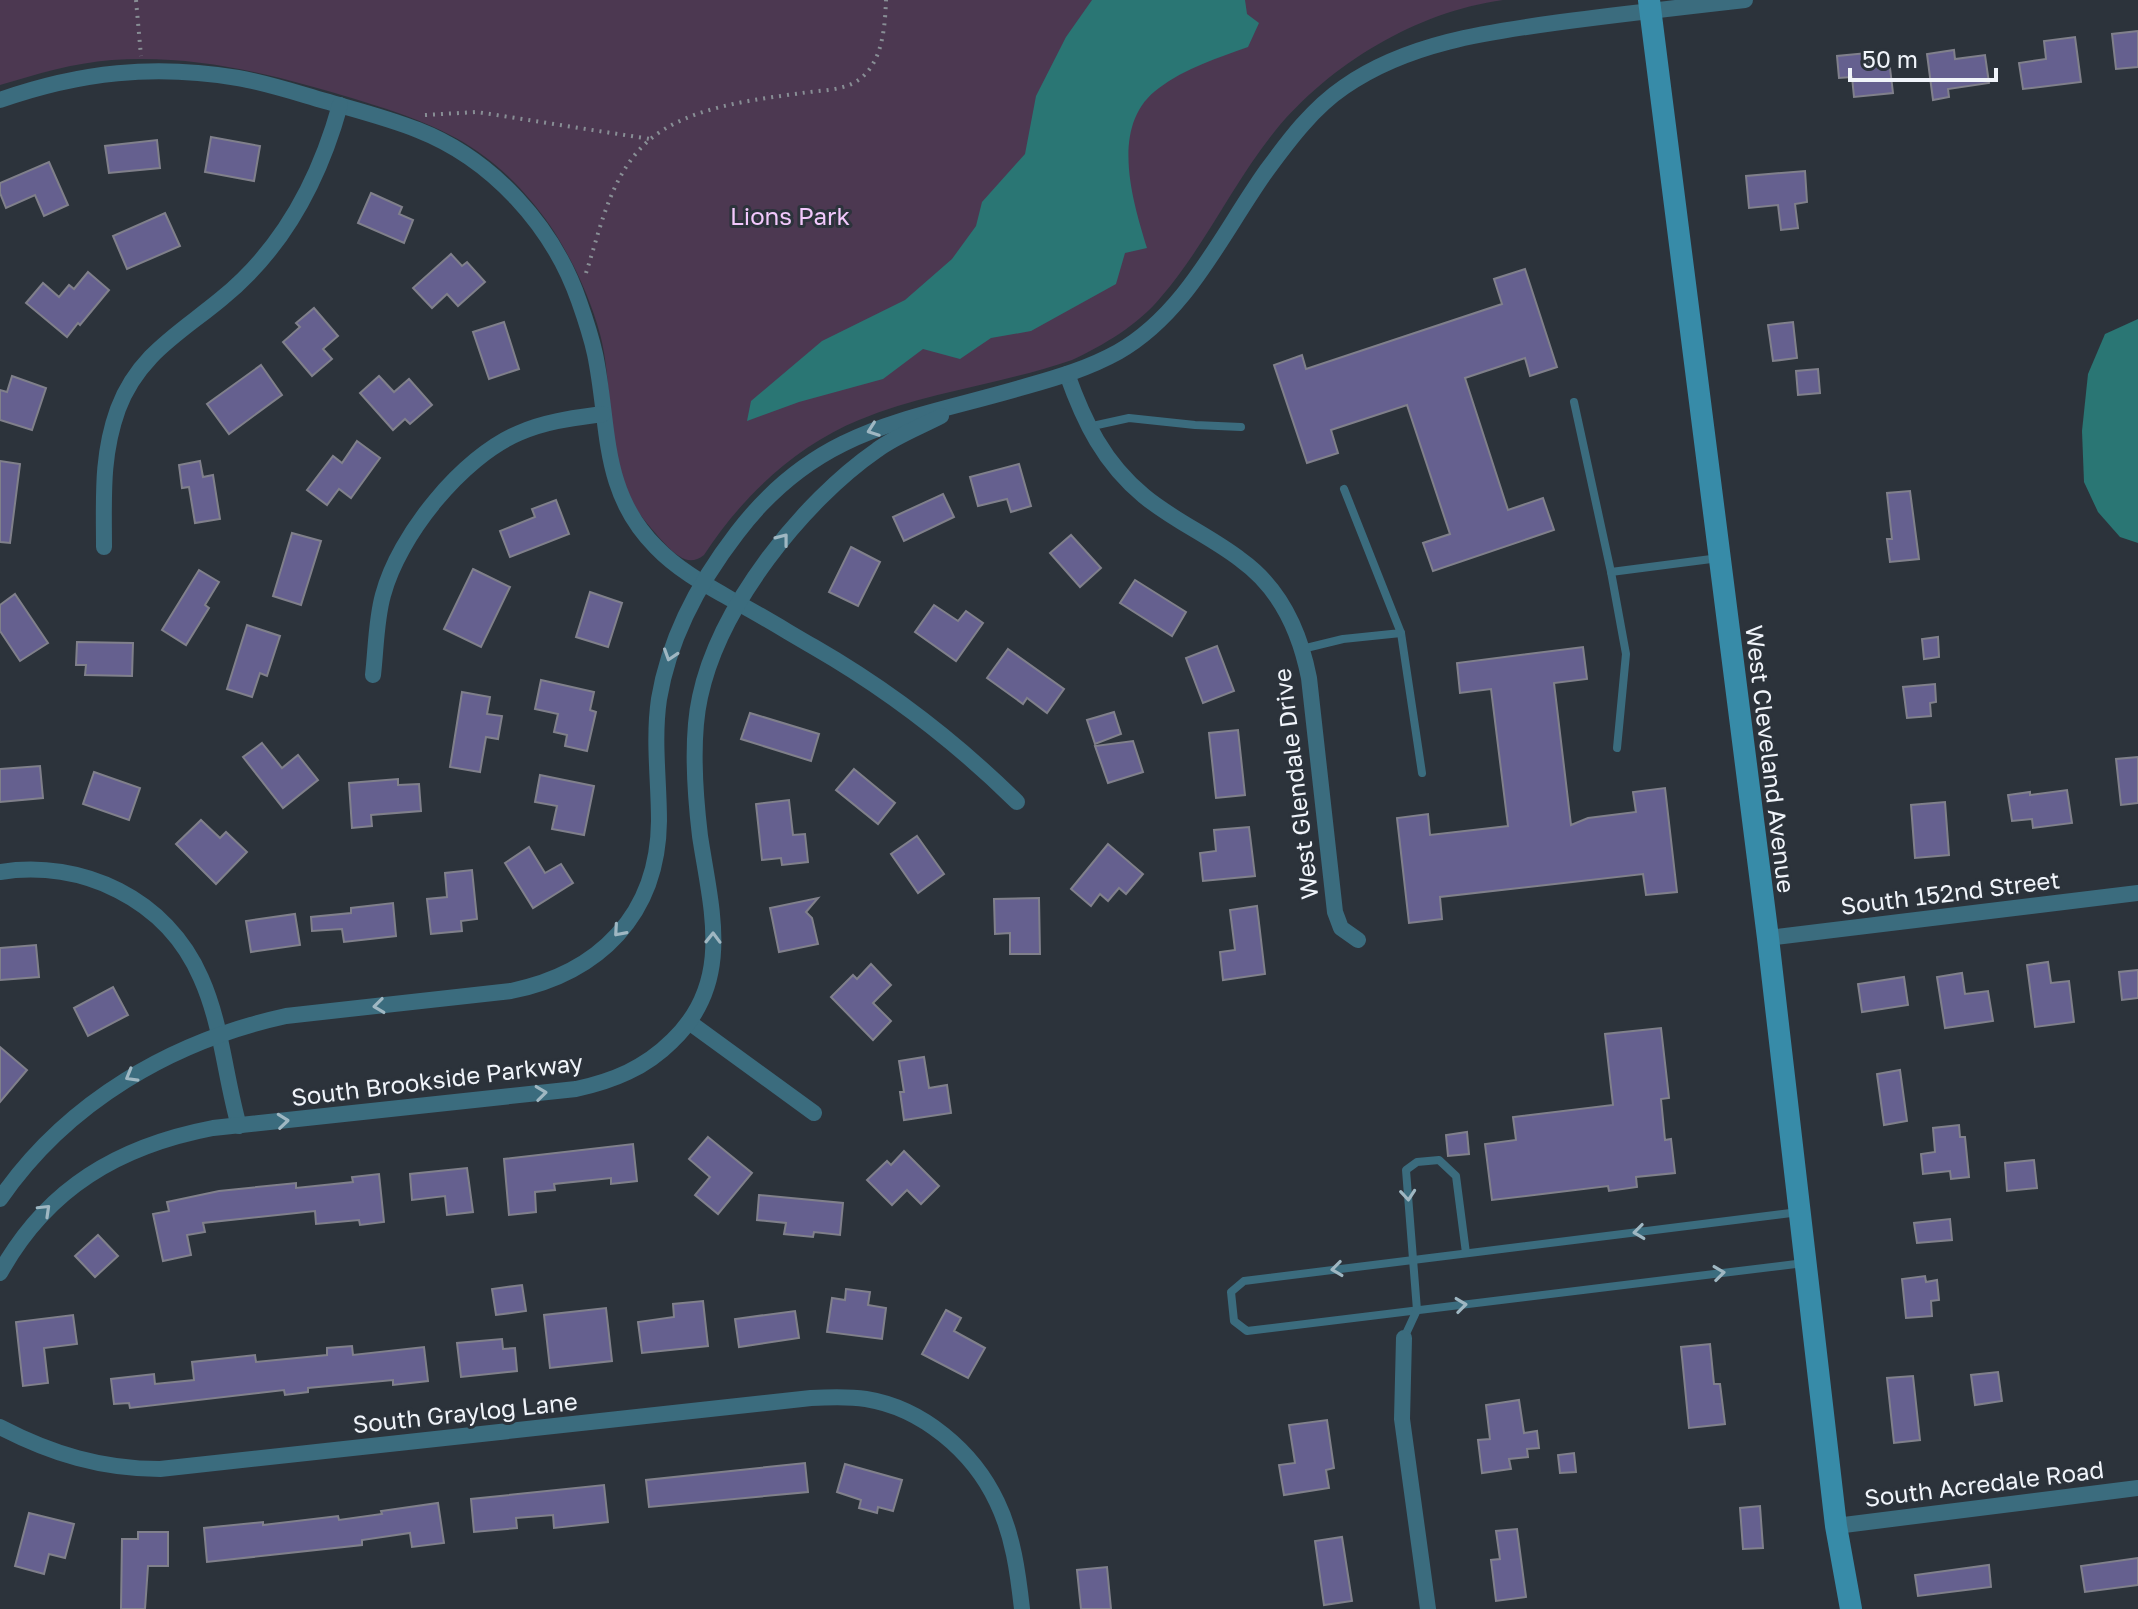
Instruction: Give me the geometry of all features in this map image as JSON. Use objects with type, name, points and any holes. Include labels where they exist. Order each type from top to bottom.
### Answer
[{"type":"main road","name":"West Cleveland Avenue","points":[[1650,6],[1768,938],[1836,1526],[1851,1609]]},
{"type":"main road","name":"West Cleveland Avenue","points":[[1836,1526],[1838,1609]]},
{"type":"street","name":"South Brookside Parkway","points":[[0,1199],[19,1172],[51,1138],[125,1079],[219,1035],[286,1016],[542,985],[583,965],[602,950],[626,925],[642,900],[654,862],[659,824],[655,758],[659,699],[676,638],[703,584],[759,505],[815,457],[866,432],[1067,374],[1116,353],[1154,326],[1184,293],[1294,134],[1344,87],[1371,71],[1448,42],[1650,6],[1745,0]]},
{"type":"street","points":[[0,100],[31,89],[99,73],[180,71],[241,78],[417,129],[468,156],[526,208],[560,258],[578,298],[595,356],[607,452],[627,512],[655,547],[703,584],[818,649],[907,710],[1017,802]]},
{"type":"street","points":[[104,547],[103,465],[119,407],[128,389],[142,366],[164,342],[222,299],[277,242],[298,211],[322,164],[340,105]]},
{"type":"street","name":"West Glendale Drive","points":[[1067,374],[1097,444],[1143,496],[1242,560],[1268,585],[1291,622],[1309,678],[1335,912],[1341,928],[1358,940]]},
{"type":"street","name":"South Brookside Parkway","points":[[0,1273],[35,1220],[70,1188],[127,1153],[173,1136],[596,1085],[644,1064],[664,1049],[689,1022],[708,986],[712,971],[714,933],[696,798],[699,700],[716,649],[740,603],[780,542],[803,514],[878,449],[975,401]]},
{"type":"street","points":[[373,675],[382,596],[396,562],[420,523],[446,490],[481,455],[520,432],[564,419],[603,414]]},
{"type":"street","points":[[0,872],[25,868],[59,870],[114,887],[150,910],[171,931],[201,977],[219,1035],[239,1126]]},
{"type":"street","name":"South 152nd Street","points":[[1768,938],[2138,893]]},
{"type":"street","points":[[689,1022],[814,1113]]},
{"type":"street","points":[[1404,1338],[1402,1419],[1428,1609]]},
{"type":"street","name":"South Graylog Lane","points":[[0,1427],[38,1447],[69,1458],[138,1469],[160,1469],[811,1398],[870,1400],[909,1413],[935,1429],[959,1449],[988,1485],[998,1504],[1011,1544],[1022,1609]]},
{"type":"street","name":"South Acredale Road","points":[[1836,1526],[2138,1488]]},
{"type":"lane","points":[[1574,402],[1626,654],[1617,748]]},
{"type":"lane","points":[[1088,427],[1129,418],[1241,427]]},
{"type":"lane","points":[[1344,489],[1401,633],[1422,773]]},
{"type":"lane","points":[[1611,572],[1720,558]]},
{"type":"lane","points":[[1302,649],[1343,639],[1401,633]]},
{"type":"lane","points":[[1404,1338],[1417,1310],[1406,1170],[1417,1162],[1439,1160],[1456,1176],[1466,1253]]},
{"type":"lane","points":[[1800,1211],[1244,1281],[1231,1292],[1234,1321],[1247,1331],[1806,1262]]},
{"type":"path","points":[[136,0],[142,70]]},
{"type":"path","points":[[578,298],[611,194],[625,166],[650,139],[675,125],[738,102],[844,87],[861,78],[874,63],[882,40],[886,0]]},
{"type":"path","points":[[417,129],[423,115],[477,112],[650,139]]},
{"type":"green space","name":"Lions Park","points":[[0,0],[1503,0],[1470,6],[1407,29],[1348,63],[1322,84],[1275,131],[1161,297],[1142,317],[1120,333],[1072,360],[911,402],[835,431],[771,476],[735,514],[704,555],[690,560],[662,541],[639,513],[625,489],[615,452],[604,353],[585,291],[549,224],[525,194],[497,167],[449,134],[403,115],[325,90],[205,63],[144,59],[98,61],[0,85]]},
{"type":"shaded area","points":[[1092,0],[1245,0],[1247,14],[1259,23],[1248,47],[1202,64],[1169,81],[1144,103],[1134,121],[1129,142],[1131,185],[1147,248],[1125,253],[1116,284],[1031,331],[991,338],[960,359],[923,349],[883,379],[799,402],[747,421],[751,401],[822,341],[905,300],[952,259],[976,226],[982,202],[1025,154],[1036,96],[1066,37]]},
{"type":"shaded area","points":[[2138,319],[2138,543],[2120,537],[2098,512],[2084,482],[2082,431],[2088,374],[2105,334]]},
{"type":"building","points":[[2138,31],[2138,67],[2116,69],[2112,34]]},
{"type":"building","points":[[2075,37],[2081,82],[2023,89],[2019,63],[2046,59],[2044,41]]},
{"type":"building","points":[[1954,50],[1955,59],[1985,55],[1989,83],[1948,89],[1949,97],[1933,100],[1927,54]]},
{"type":"building","points":[[1867,53],[1868,63],[1878,62],[1879,69],[1890,68],[1893,93],[1854,97],[1852,77],[1839,78],[1837,56]]},
{"type":"building","points":[[211,137],[260,146],[254,181],[205,172]]},
{"type":"building","points":[[157,140],[160,168],[109,173],[105,146]]},
{"type":"building","points":[[49,162],[68,205],[44,216],[35,195],[6,208],[0,183]]},
{"type":"building","points":[[1805,171],[1807,202],[1795,204],[1798,228],[1781,230],[1778,205],[1749,208],[1746,176]]},
{"type":"building","points":[[371,193],[402,207],[399,214],[413,220],[404,243],[358,223]]},
{"type":"building","points":[[165,213],[180,246],[127,269],[113,236]]},
{"type":"building","points":[[451,254],[462,266],[467,262],[485,282],[458,306],[447,294],[432,308],[413,288]]},
{"type":"building","points":[[1525,269],[1557,367],[1530,376],[1525,358],[1465,378],[1508,510],[1543,498],[1554,530],[1433,571],[1423,543],[1450,534],[1407,405],[1331,430],[1338,453],[1307,463],[1274,365],[1302,355],[1306,369],[1502,304],[1494,279]]},
{"type":"building","points":[[88,272],[109,290],[67,337],[26,303],[43,283],[59,297],[69,285],[74,289]]},
{"type":"building","points":[[314,308],[338,336],[323,349],[332,359],[312,376],[283,342],[300,327],[296,323]]},
{"type":"building","points":[[504,322],[519,369],[489,379],[473,332]]},
{"type":"building","points":[[1793,322],[1797,358],[1773,361],[1768,325]]},
{"type":"building","points":[[261,365],[282,395],[229,434],[207,404]]},
{"type":"building","points":[[1818,369],[1820,393],[1798,395],[1796,371]]},
{"type":"building","points":[[12,376],[46,388],[32,430],[0,420],[0,390],[7,392]]},
{"type":"building","points":[[379,376],[394,392],[409,379],[432,405],[410,424],[405,419],[393,430],[360,393]]},
{"type":"building","points":[[357,441],[380,458],[351,498],[339,489],[327,505],[307,490],[333,456],[342,463]]},
{"type":"building","points":[[0,461],[20,464],[10,543],[0,542]]},
{"type":"building","points":[[200,461],[203,477],[213,475],[220,519],[195,523],[189,487],[182,488],[179,465]]},
{"type":"building","points":[[1019,464],[1031,506],[1011,512],[1007,499],[978,506],[970,477]]},
{"type":"building","points":[[1910,491],[1919,559],[1890,562],[1887,539],[1892,539],[1887,493]]},
{"type":"building","points":[[943,494],[954,517],[904,541],[893,517]]},
{"type":"building","points":[[556,500],[569,534],[510,557],[500,531],[535,517],[532,509]]},
{"type":"building","points":[[292,533],[321,541],[301,605],[273,596]]},
{"type":"building","points":[[1071,535],[1101,568],[1080,587],[1050,553]]},
{"type":"building","points":[[851,547],[880,562],[858,606],[829,592]]},
{"type":"building","points":[[473,569],[510,587],[481,647],[444,629]]},
{"type":"building","points":[[199,570],[219,582],[205,605],[209,608],[186,645],[162,630]]},
{"type":"building","points":[[1135,580],[1186,612],[1172,636],[1120,603]]},
{"type":"building","points":[[590,592],[622,603],[608,647],[576,637]]},
{"type":"building","points":[[15,594],[48,643],[20,661],[0,631],[0,605]]},
{"type":"building","points":[[934,605],[958,621],[966,611],[983,623],[956,661],[915,632]]},
{"type":"building","points":[[247,625],[280,636],[267,676],[260,673],[252,697],[227,689]]},
{"type":"building","points":[[1938,637],[1939,657],[1924,659],[1922,639]]},
{"type":"building","points":[[77,642],[133,643],[132,676],[85,675],[86,665],[76,665]]},
{"type":"building","points":[[1217,646],[1234,691],[1203,703],[1186,658]]},
{"type":"building","points":[[1583,647],[1587,679],[1554,683],[1571,825],[1588,818],[1636,812],[1633,792],[1665,788],[1677,892],[1646,895],[1643,874],[1440,897],[1442,919],[1409,923],[1397,818],[1428,814],[1430,835],[1508,826],[1491,689],[1460,693],[1457,663]]},
{"type":"building","points":[[1008,649],[1064,689],[1047,713],[1027,698],[1023,704],[987,678]]},
{"type":"building","points":[[541,680],[594,692],[590,710],[596,712],[587,751],[565,746],[567,735],[554,732],[558,714],[535,709]]},
{"type":"building","points":[[1935,684],[1936,702],[1930,703],[1931,716],[1907,718],[1903,687]]},
{"type":"building","points":[[462,692],[490,697],[487,714],[502,716],[498,739],[486,737],[480,772],[450,767]]},
{"type":"building","points":[[1114,712],[1121,734],[1095,744],[1087,720]]},
{"type":"building","points":[[750,713],[819,734],[811,761],[741,739]]},
{"type":"building","points":[[1238,730],[1245,795],[1216,798],[1209,733]]},
{"type":"building","points":[[1133,741],[1143,772],[1108,783],[1095,746]]},
{"type":"building","points":[[262,743],[282,768],[298,755],[318,780],[283,808],[243,757]]},
{"type":"building","points":[[2138,757],[2138,803],[2121,805],[2116,759]]},
{"type":"building","points":[[40,766],[43,798],[0,802],[0,769]]},
{"type":"building","points":[[854,769],[895,803],[878,824],[836,790]]},
{"type":"building","points":[[94,772],[140,788],[129,820],[83,804]]},
{"type":"building","points":[[540,775],[594,786],[584,835],[552,829],[557,806],[535,802]]},
{"type":"building","points":[[398,779],[398,785],[419,784],[421,811],[371,815],[372,826],[352,828],[349,783]]},
{"type":"building","points":[[2067,790],[2072,823],[2033,828],[2032,819],[2012,821],[2008,795]]},
{"type":"building","points":[[789,800],[793,835],[805,834],[808,862],[782,865],[781,858],[762,860],[756,804]]},
{"type":"building","points":[[1945,802],[1949,855],[1915,858],[1911,805]]},
{"type":"building","points":[[201,820],[220,838],[226,832],[247,852],[216,884],[176,844]]},
{"type":"building","points":[[1249,827],[1255,876],[1203,881],[1200,853],[1216,851],[1214,830]]},
{"type":"building","points":[[917,836],[944,874],[918,893],[891,854]]},
{"type":"building","points":[[1108,844],[1143,874],[1126,894],[1119,888],[1108,901],[1100,894],[1091,906],[1071,889]]},
{"type":"building","points":[[529,847],[545,873],[561,864],[573,883],[533,908],[505,863]]},
{"type":"building","points":[[472,870],[477,919],[461,921],[462,931],[431,934],[427,899],[447,897],[445,873]]},
{"type":"building","points":[[818,898],[806,912],[812,918],[818,944],[779,952],[770,908]]},
{"type":"building","points":[[1039,898],[1040,954],[1010,954],[1010,933],[995,934],[994,899]]},
{"type":"building","points":[[393,903],[396,936],[344,942],[342,929],[312,931],[311,917],[351,913],[351,908]]},
{"type":"building","points":[[1257,906],[1265,974],[1223,980],[1220,952],[1235,950],[1230,910]]},
{"type":"building","points":[[295,914],[300,945],[251,952],[246,921]]},
{"type":"building","points":[[36,945],[39,977],[0,980],[0,948]]},
{"type":"building","points":[[2048,962],[2051,983],[2069,981],[2074,1022],[2035,1027],[2027,965]]},
{"type":"building","points":[[871,964],[891,985],[873,1003],[891,1021],[873,1040],[831,997],[853,975],[857,979]]},
{"type":"building","points":[[2138,970],[2138,998],[2122,1000],[2119,972]]},
{"type":"building","points":[[1962,973],[1965,994],[1988,991],[1993,1021],[1945,1028],[1937,977]]},
{"type":"building","points":[[1904,977],[1908,1005],[1862,1012],[1858,984]]},
{"type":"building","points":[[113,987],[128,1015],[88,1036],[74,1008]]},
{"type":"building","points":[[1661,1028],[1669,1098],[1661,1099],[1665,1140],[1671,1139],[1675,1173],[1636,1177],[1637,1187],[1609,1191],[1608,1186],[1492,1200],[1485,1144],[1516,1140],[1513,1117],[1613,1105],[1605,1034]]},
{"type":"building","points":[[0,1047],[27,1070],[0,1102]]},
{"type":"building","points":[[924,1057],[929,1088],[947,1085],[951,1113],[904,1120],[899,1061]]},
{"type":"building","points":[[1900,1070],[1907,1121],[1884,1125],[1877,1074]]},
{"type":"building","points":[[1959,1125],[1960,1137],[1965,1137],[1969,1177],[1951,1179],[1950,1171],[1923,1174],[1921,1154],[1935,1152],[1933,1128]]},
{"type":"building","points":[[1467,1132],[1469,1154],[1448,1156],[1446,1135]]},
{"type":"building","points":[[708,1137],[752,1173],[718,1214],[695,1195],[710,1177],[689,1159]]},
{"type":"building","points":[[633,1144],[637,1181],[611,1184],[611,1178],[554,1184],[555,1190],[535,1192],[536,1212],[509,1215],[504,1159]]},
{"type":"building","points":[[904,1151],[939,1186],[921,1204],[907,1190],[892,1205],[867,1180],[887,1161],[891,1165]]},
{"type":"building","points":[[2034,1160],[2037,1188],[2007,1191],[2005,1163]]},
{"type":"building","points":[[467,1168],[473,1212],[447,1215],[445,1196],[412,1200],[410,1174]]},
{"type":"building","points":[[379,1174],[384,1222],[360,1225],[359,1220],[316,1224],[315,1211],[203,1223],[205,1232],[187,1235],[191,1255],[163,1261],[153,1214],[169,1211],[167,1202],[219,1191],[296,1183],[296,1188],[353,1182],[352,1177]]},
{"type":"building","points":[[759,1195],[843,1203],[840,1235],[814,1232],[813,1237],[784,1234],[786,1223],[757,1220]]},
{"type":"building","points":[[1950,1219],[1952,1240],[1917,1243],[1914,1223]]},
{"type":"building","points":[[98,1235],[118,1256],[95,1277],[75,1256]]},
{"type":"building","points":[[1925,1276],[1926,1282],[1937,1280],[1939,1300],[1931,1301],[1932,1316],[1906,1318],[1902,1279]]},
{"type":"building","points":[[522,1285],[526,1311],[496,1315],[492,1289]]},
{"type":"building","points":[[846,1289],[870,1292],[868,1305],[886,1308],[882,1339],[827,1332],[832,1298],[845,1300]]},
{"type":"building","points":[[703,1301],[708,1346],[642,1353],[638,1322],[674,1317],[673,1304]]},
{"type":"building","points":[[606,1308],[612,1361],[550,1368],[544,1315]]},
{"type":"building","points":[[946,1310],[961,1318],[954,1331],[985,1348],[968,1378],[922,1354]]},
{"type":"building","points":[[795,1311],[799,1338],[739,1347],[735,1319]]},
{"type":"building","points":[[73,1315],[77,1344],[44,1348],[48,1383],[23,1386],[16,1322]]},
{"type":"building","points":[[502,1339],[503,1349],[515,1348],[517,1371],[461,1377],[457,1343]]},
{"type":"building","points":[[1710,1344],[1714,1384],[1720,1384],[1725,1424],[1689,1428],[1681,1347]]},
{"type":"building","points":[[352,1346],[353,1355],[424,1347],[428,1381],[393,1385],[393,1380],[308,1388],[308,1392],[285,1395],[284,1390],[130,1408],[129,1403],[114,1404],[111,1379],[154,1374],[155,1384],[194,1380],[192,1362],[255,1355],[256,1362],[327,1355],[327,1348]]},
{"type":"building","points":[[1998,1372],[2002,1401],[1975,1405],[1971,1375]]},
{"type":"building","points":[[1913,1376],[1920,1440],[1894,1443],[1887,1378]]},
{"type":"building","points":[[1519,1400],[1524,1433],[1537,1431],[1539,1448],[1527,1449],[1528,1457],[1509,1459],[1511,1469],[1482,1473],[1478,1440],[1490,1439],[1486,1405]]},
{"type":"building","points":[[1327,1420],[1334,1468],[1326,1470],[1329,1488],[1284,1495],[1279,1465],[1295,1463],[1289,1425]]},
{"type":"building","points":[[1574,1453],[1576,1472],[1560,1473],[1558,1455]]},
{"type":"building","points":[[805,1463],[808,1492],[649,1507],[646,1480]]},
{"type":"building","points":[[845,1464],[902,1480],[893,1511],[878,1507],[877,1513],[859,1508],[861,1500],[837,1492]]},
{"type":"building","points":[[604,1485],[608,1522],[554,1528],[553,1515],[516,1518],[517,1528],[474,1532],[471,1499]]},
{"type":"building","points":[[438,1503],[444,1543],[412,1547],[410,1533],[362,1540],[362,1545],[207,1562],[204,1528],[338,1516],[339,1520]]},
{"type":"building","points":[[1760,1506],[1763,1548],[1743,1549],[1740,1508]]},
{"type":"building","points":[[29,1513],[74,1524],[65,1558],[49,1554],[44,1574],[15,1566]]},
{"type":"building","points":[[1517,1529],[1526,1597],[1496,1601],[1491,1560],[1500,1559],[1496,1531]]},
{"type":"building","points":[[138,1532],[168,1532],[168,1566],[148,1566],[145,1609],[121,1609],[122,1539],[138,1539]]},
{"type":"building","points":[[1342,1537],[1352,1601],[1324,1605],[1315,1541]]},
{"type":"building","points":[[2138,1558],[2138,1585],[2085,1592],[2081,1566]]},
{"type":"building","points":[[1989,1565],[1991,1587],[1918,1596],[1915,1575]]},
{"type":"building","points":[[1107,1567],[1111,1609],[1081,1609],[1077,1570]]}]
